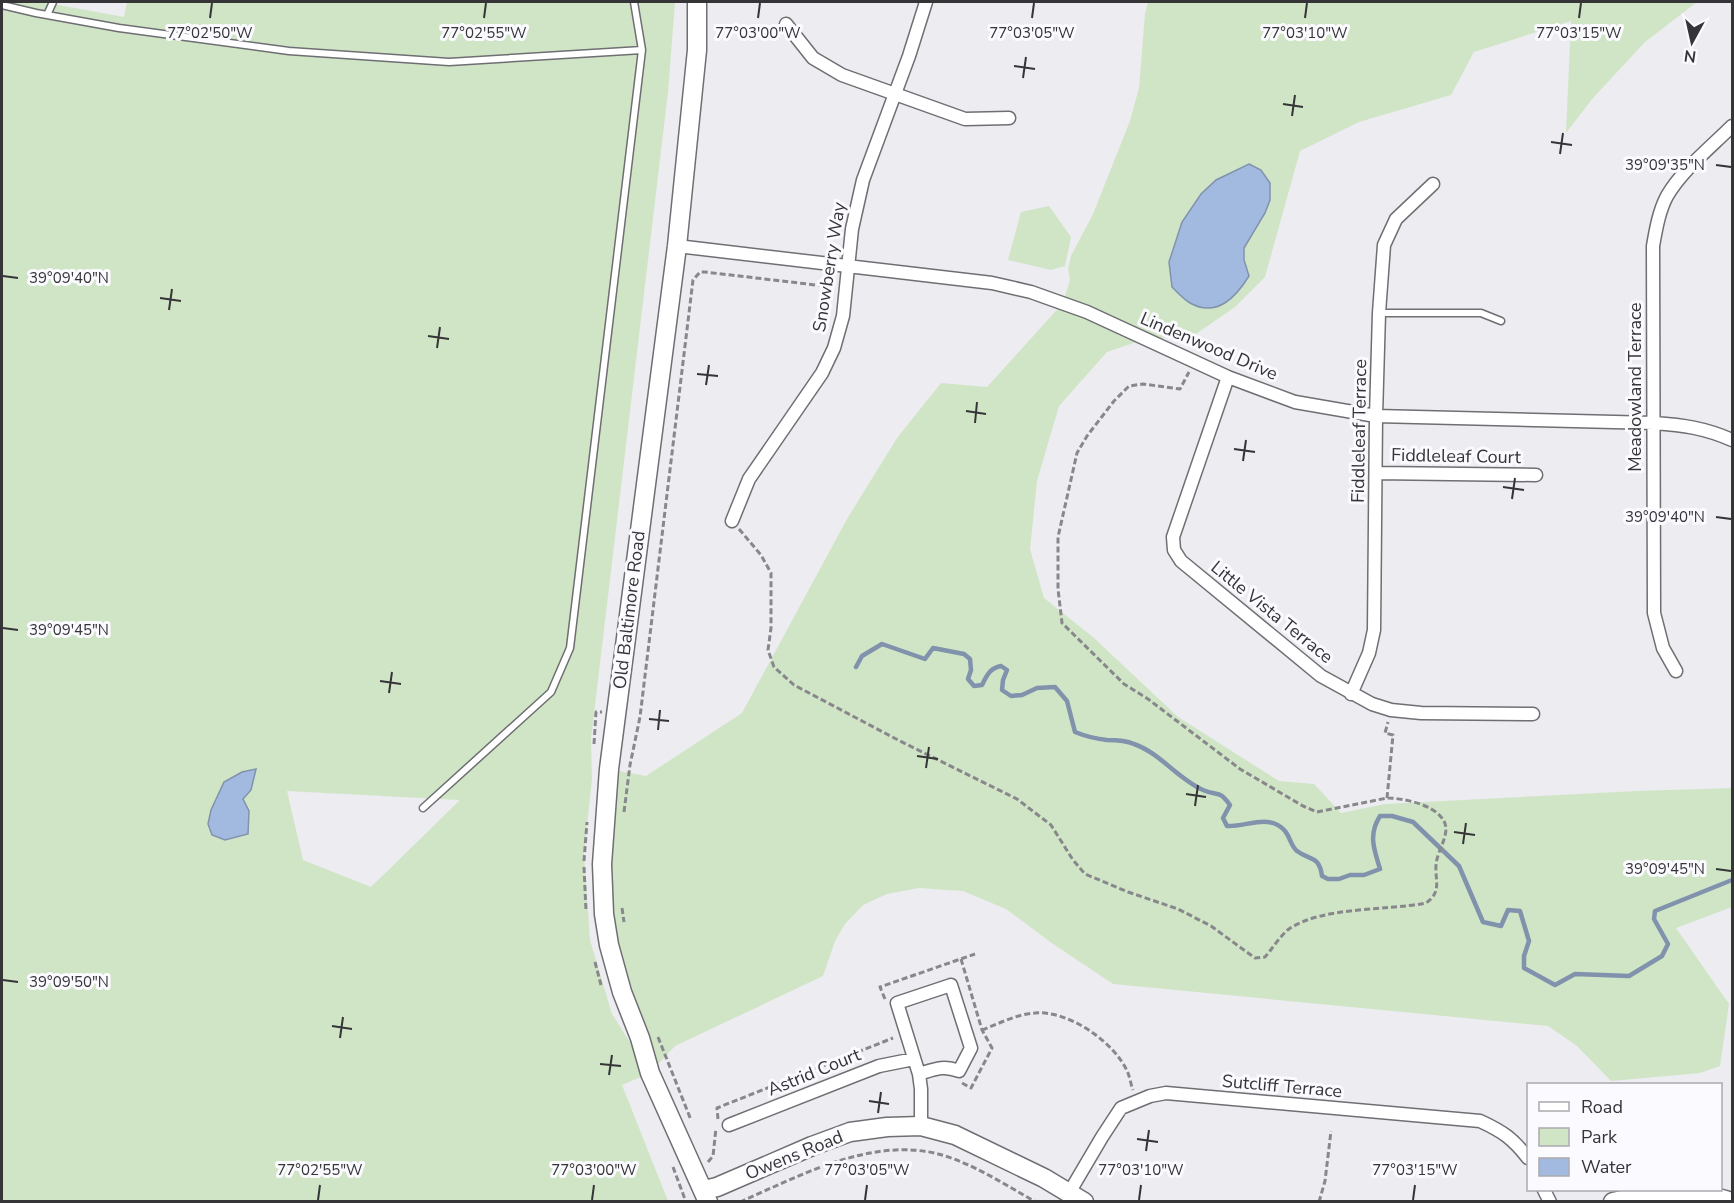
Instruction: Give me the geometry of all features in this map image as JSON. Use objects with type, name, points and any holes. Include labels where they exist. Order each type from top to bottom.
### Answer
[{"type":"street","name":"Old Baltimore Road","points":[[697,2],[697,50],[676,246],[609,769],[602,864],[607,935],[621,992],[640,1038],[650,1073],[706,1196]]},
{"type":"street","name":"Snowberry Way","points":[[732,520],[749,479],[822,374],[834,348],[843,316],[852,229],[863,180],[909,56],[926,2]]},
{"type":"street","points":[[786,24],[813,58],[842,75],[965,119],[1009,118]]},
{"type":"street","name":"Meadowland Terrace","points":[[1676,671],[1662,648],[1654,613],[1653,246],[1658,217],[1667,196],[1682,175],[1732,126]]},
{"type":"street","name":"Fiddleleaf Terrace","points":[[1351,694],[1369,653],[1374,630],[1376,416],[1379,313],[1384,245],[1396,219],[1433,184]]},
{"type":"street","name":"Lindenwood Drive","points":[[676,246],[992,283],[1031,292],[1087,312],[1228,377],[1295,402],[1376,416],[1686,425],[1714,432],[1732,440]]},
{"type":"street","name":"Little Vista Terrace","points":[[1228,377],[1173,537],[1174,550],[1181,561],[1321,676],[1372,705],[1391,710],[1421,713],[1533,714]]},
{"type":"street","name":"Fiddleleaf Court","points":[[1376,473],[1536,475]]},
{"type":"street","points":[[919,1074],[941,1067],[959,1071],[971,1048],[951,985],[897,1003],[919,1074],[921,1126]]},
{"type":"street","name":"Astrid Court","points":[[729,1125],[879,1066],[914,1059]]},
{"type":"street","name":"Sutcliff Terrace","points":[[1076,1197],[1102,1137],[1121,1108],[1150,1096],[1166,1094],[1480,1121],[1501,1130],[1527,1157]]},
{"type":"street","name":"Owens Road","points":[[706,1196],[717,1187],[850,1132],[887,1127],[921,1126],[955,1135],[1044,1178],[1076,1197]]},
{"type":"street","points":[[1613,1202],[1665,1194],[1697,1195],[1732,1202]]},
{"type":"lane","points":[[47,15],[53,2]]},
{"type":"lane","points":[[423,808],[551,692],[570,648],[642,50],[634,2]]},
{"type":"lane","points":[[2,5],[119,28],[278,50],[449,62],[642,50]]},
{"type":"lane","points":[[1379,313],[1481,313],[1501,321]]},
{"type":"path","points":[[622,822],[640,717],[693,280],[700,272],[705,272],[846,288]]},
{"type":"path","points":[[732,520],[761,555],[771,573],[771,628],[768,650],[774,667],[794,684],[898,741],[1017,799],[1051,825],[1073,860],[1085,874],[1178,909],[1211,927],[1255,958],[1265,957],[1287,930],[1299,924],[1326,916],[1426,903],[1436,892],[1437,855],[1444,842],[1446,828],[1443,819],[1437,813],[1406,799],[1387,798],[1317,812],[1303,806],[1239,769],[1148,699],[1124,684],[1062,623],[1058,589],[1058,537],[1077,453],[1114,401],[1129,386],[1143,384],[1180,389],[1194,362]]},
{"type":"path","points":[[1387,798],[1393,735],[1386,734],[1391,710]]},
{"type":"path","points":[[621,903],[624,923]]},
{"type":"path","points":[[982,1030],[1035,1013],[1063,1017],[1077,1022],[1107,1045],[1120,1059],[1128,1072],[1136,1101]]},
{"type":"path","points":[[655,1029],[695,1130]]},
{"type":"path","points":[[1319,1202],[1331,1131]]},
{"type":"path","points":[[740,1202],[788,1181],[861,1154],[914,1151],[953,1158],[1036,1202]]},
{"type":"green space","points":[[2,2],[42,2],[124,17],[127,2],[675,2],[668,92],[591,739],[592,779],[584,854],[590,940],[612,1014],[648,1071],[609,945],[609,769],[646,776],[742,713],[847,519],[897,438],[941,383],[987,387],[1063,303],[1070,280],[1068,269],[1071,256],[1093,214],[1130,121],[1139,88],[1148,2],[1697,2],[1645,42],[1593,98],[1566,133],[1571,21],[1474,52],[1451,95],[1359,122],[1300,151],[1265,277],[1235,307],[1193,336],[1145,339],[1107,352],[1059,406],[1037,481],[1030,549],[1044,598],[1094,638],[1178,717],[1279,781],[1314,784],[1341,813],[1385,804],[1732,788],[1732,907],[1676,928],[1729,1004],[1720,1066],[1700,1073],[1611,1081],[1577,1046],[1548,1026],[1113,984],[1006,909],[963,891],[919,888],[887,894],[863,905],[845,924],[835,941],[823,976],[675,1046],[650,1073],[622,1085],[668,1201],[2,1202]],"holes":[[[287,791],[459,800],[371,887],[303,860]]]},
{"type":"green space","points":[[1049,206],[1071,237],[1065,266],[1051,270],[1008,260],[1021,212]]},
{"type":"water","points":[[1249,164],[1261,170],[1270,183],[1270,200],[1244,248],[1244,260],[1249,276],[1232,298],[1225,303],[1217,307],[1200,307],[1187,301],[1172,287],[1169,262],[1182,222],[1201,194],[1216,180]]},
{"type":"water","points":[[256,769],[251,790],[243,799],[249,811],[248,834],[225,840],[212,835],[208,824],[211,810],[224,782],[242,772]]},
{"type":"waterway","points":[[856,667],[862,656],[882,644],[925,659],[933,648],[964,654],[970,659],[971,670],[968,679],[974,686],[982,685],[991,670],[1001,666],[1007,670],[1002,690],[1011,696],[1022,695],[1037,688],[1055,687],[1067,701],[1075,732],[1095,738],[1134,744],[1152,753],[1194,785],[1220,795],[1230,805],[1223,818],[1227,826],[1258,822],[1279,826],[1287,833],[1295,849],[1316,861],[1322,876],[1328,879],[1364,875],[1380,869],[1373,836],[1380,816],[1392,816],[1413,822],[1459,866],[1483,922],[1501,926],[1508,910],[1520,911],[1529,941],[1524,956],[1524,968],[1555,985],[1575,974],[1629,976],[1662,956],[1668,944],[1654,919],[1655,911],[1732,880]]}]
